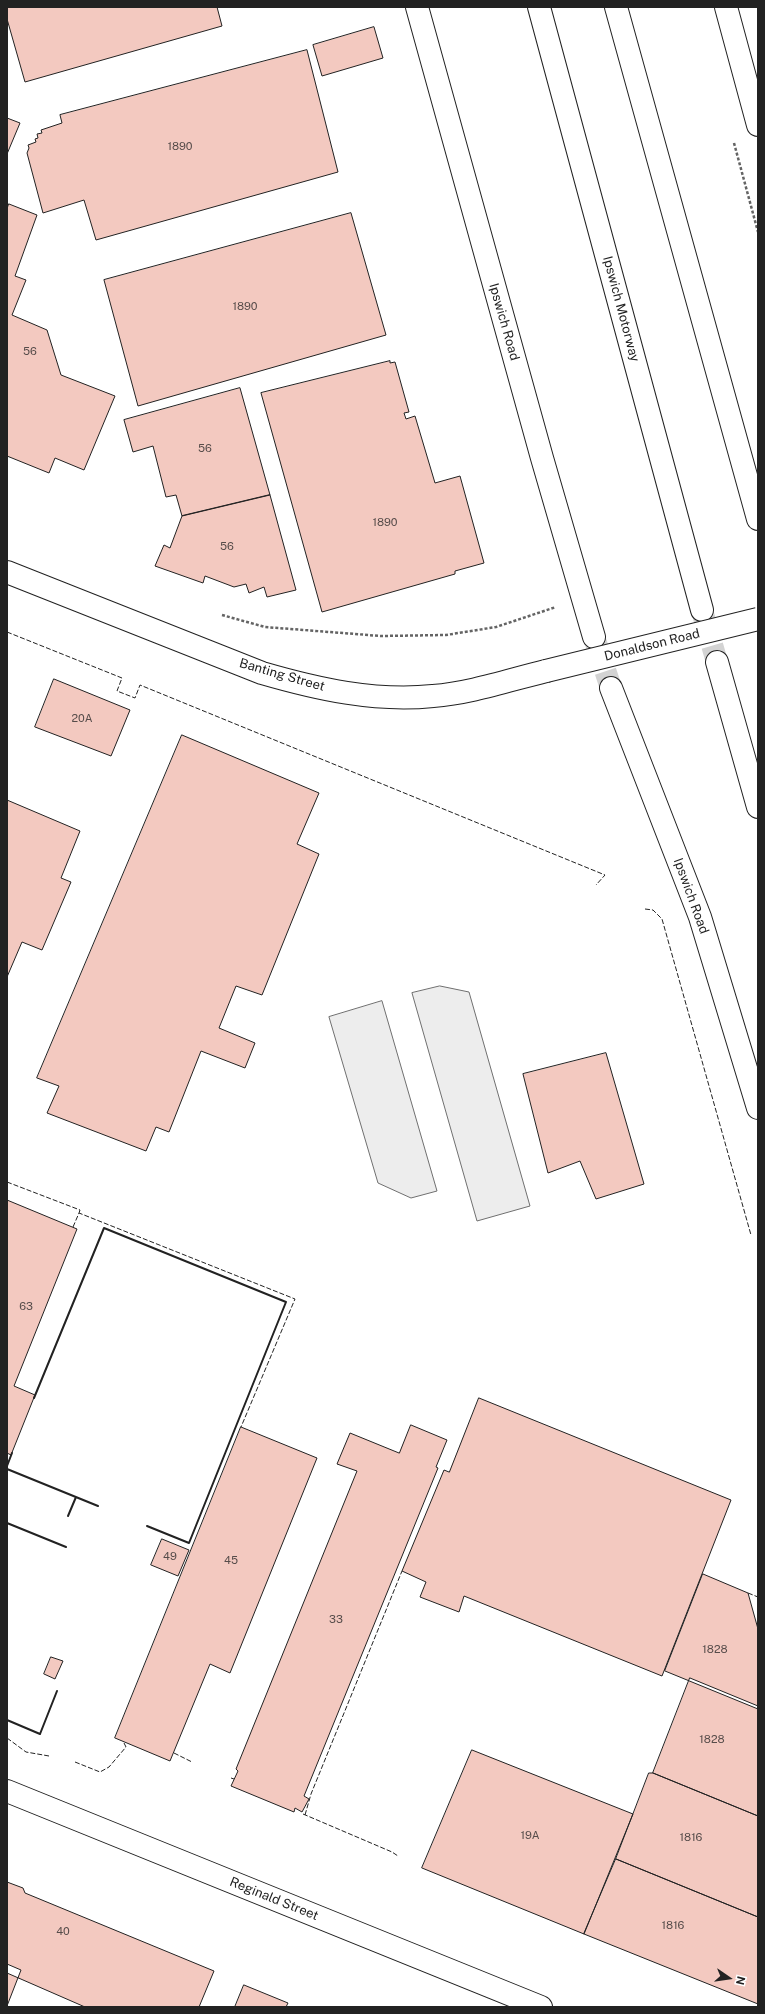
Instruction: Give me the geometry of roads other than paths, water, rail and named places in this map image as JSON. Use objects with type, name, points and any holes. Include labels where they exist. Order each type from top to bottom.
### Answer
[{"type":"main road","name":"Ipswich Road","points":[[417,7],[540,450],[594,637]]},
{"type":"main road","name":"Ipswich Motorway","points":[[539,7],[702,610]]},
{"type":"main road","points":[[616,7],[758,519]]},
{"type":"main road","points":[[726,7],[758,125]]},
{"type":"main road","name":"Banting Street","points":[[7,572],[262,673],[304,685],[343,692],[393,698],[434,696],[478,688],[546,670]]},
{"type":"main road","name":"Donaldson Road","points":[[546,670],[758,619]]},
{"type":"main road","points":[[717,662],[758,808]]},
{"type":"main road","name":"Ipswich Road","points":[[611,688],[700,917],[758,1108]]},
{"type":"main road","name":"Reginald Street","points":[[7,1791],[541,2007]]},
{"type":"tunnel","points":[[703,614],[717,662]]},
{"type":"tunnel","points":[[595,640],[611,688]]}]
